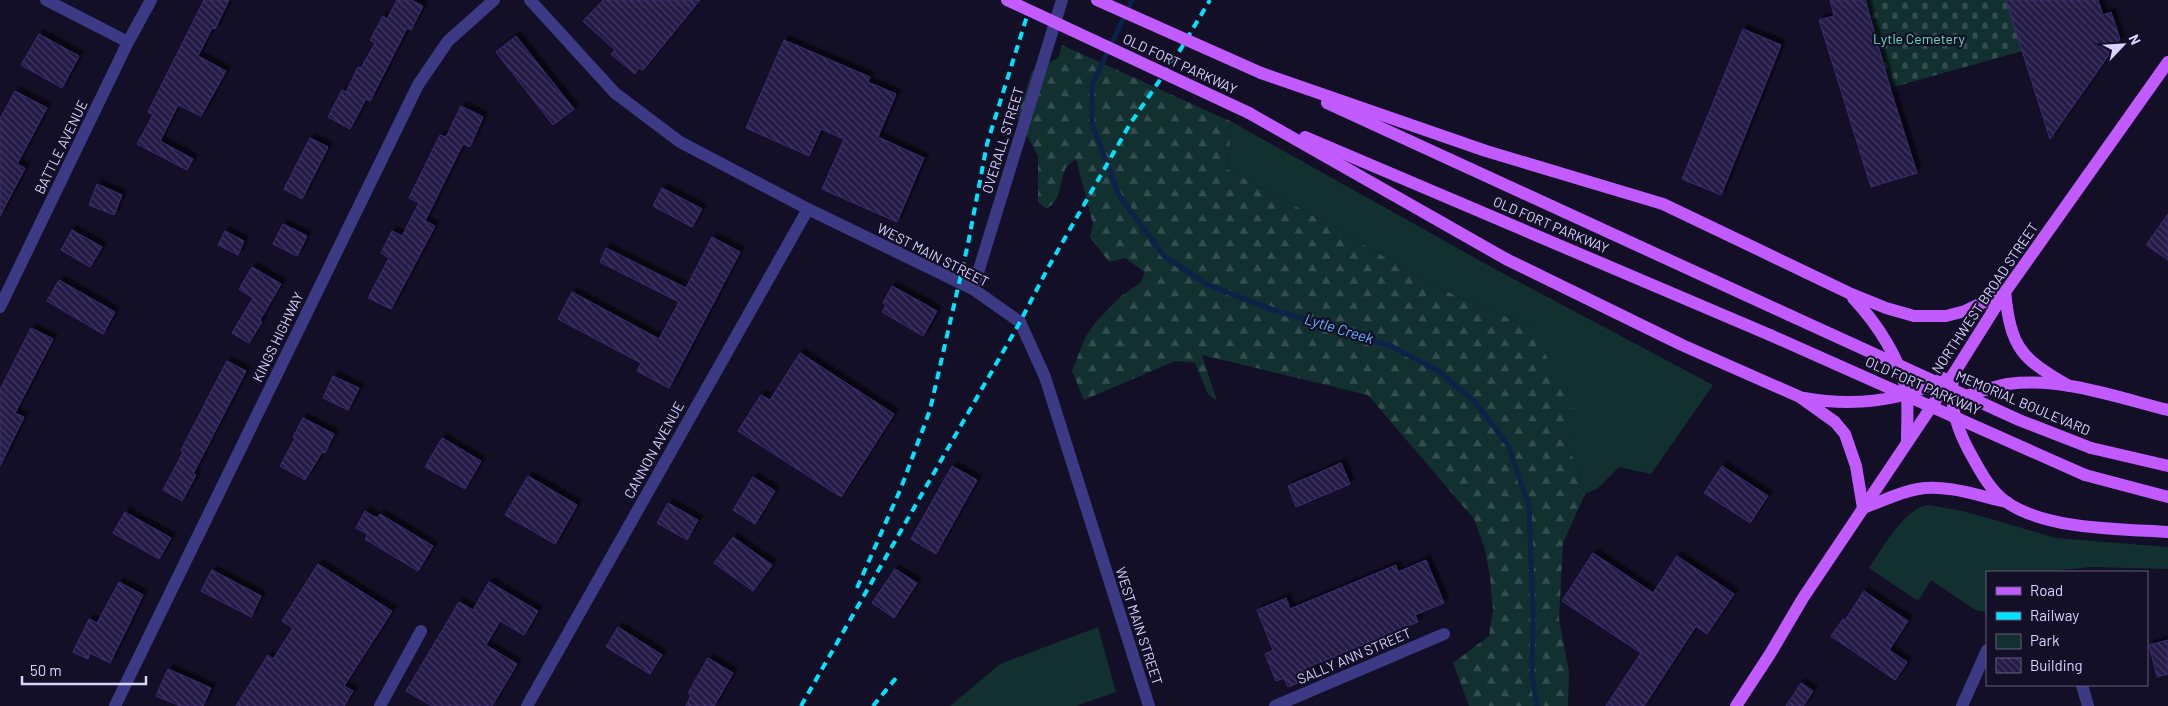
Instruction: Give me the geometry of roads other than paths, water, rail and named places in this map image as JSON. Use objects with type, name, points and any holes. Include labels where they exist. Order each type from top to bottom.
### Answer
[{"type":"main road","name":"OLD FORT PARKWAY","points":[[1008,0],[1249,113],[1770,335],[2085,475],[2168,497]]},
{"type":"main road","name":"OLD FORT PARKWAY","points":[[1097,0],[1261,73],[1789,315]]},
{"type":"main road","name":"NORTHWEST BROAD STREET","points":[[1736,706],[1803,598],[1907,440],[1956,370],[2005,292],[2168,62]]},
{"type":"main road","points":[[1261,73],[1486,151],[1663,204],[1849,294],[1886,308],[1914,316],[1946,316],[1964,311],[2005,292],[2008,318],[2015,340],[2022,351],[2036,366],[2070,386]]},
{"type":"main road","points":[[1249,113],[1506,259],[1682,345],[1800,397],[1830,418],[1845,434],[1856,466],[1863,508],[1922,488],[1954,490],[2007,502],[2045,518],[2074,525],[2168,532]]},
{"type":"main road","points":[[1849,294],[1865,310],[1880,330],[1898,369],[1906,394],[1907,440]]},
{"type":"main road","name":"MEMORIAL BOULEVARD","points":[[1789,315],[2018,420],[2091,448],[2168,466]]},
{"type":"main road","points":[[1800,397],[1832,402],[1854,402],[1906,394],[1940,380],[1956,370]]},
{"type":"main road","points":[[1956,370],[1951,393],[1962,438],[1978,468],[2007,502]]},
{"type":"main road","points":[[1907,440],[1933,414],[1952,402],[2007,384],[2037,382],[2070,386],[2168,410]]},
{"type":"street","points":[[46,0],[128,42]]},
{"type":"street","name":"BATTLE AVENUE","points":[[0,307],[128,42],[151,0]]},
{"type":"street","name":"KINGS HIGHWAY","points":[[115,706],[418,85],[448,41],[494,0]]},
{"type":"street","name":"WEST MAIN STREET","points":[[530,0],[615,93],[673,137],[808,209],[973,289],[1020,322],[1045,377],[1149,706]]},
{"type":"street","name":"OVERALL STREET","points":[[973,289],[1062,0]]},
{"type":"street","name":"CANNON AVENUE","points":[[527,706],[808,209]]},
{"type":"street","points":[[380,706],[421,631]]},
{"type":"street","name":"SALLY ANN STREET","points":[[1275,706],[1444,634]]},
{"type":"street","points":[[1962,706],[1986,652]]},
{"type":"street","points":[[2082,686],[2088,706]]},
{"type":"waterway","name":"Lytle Creek","points":[[1132,0],[1092,85],[1092,124],[1119,195],[1164,256],[1208,285],[1274,310],[1391,346],[1437,370],[1475,402],[1508,445],[1529,506],[1533,614],[1532,676],[1537,706]]},
{"type":"railway","points":[[857,588],[901,488],[930,410],[968,244],[987,144],[1032,0]]},
{"type":"railway","points":[[801,706],[1020,322],[1049,266],[1130,124],[1179,52],[1210,0]]},
{"type":"railway","points":[[873,706],[896,678]]},
{"type":"park label","name":"Lytle Cemetery","points":[[1919,39]]}]
